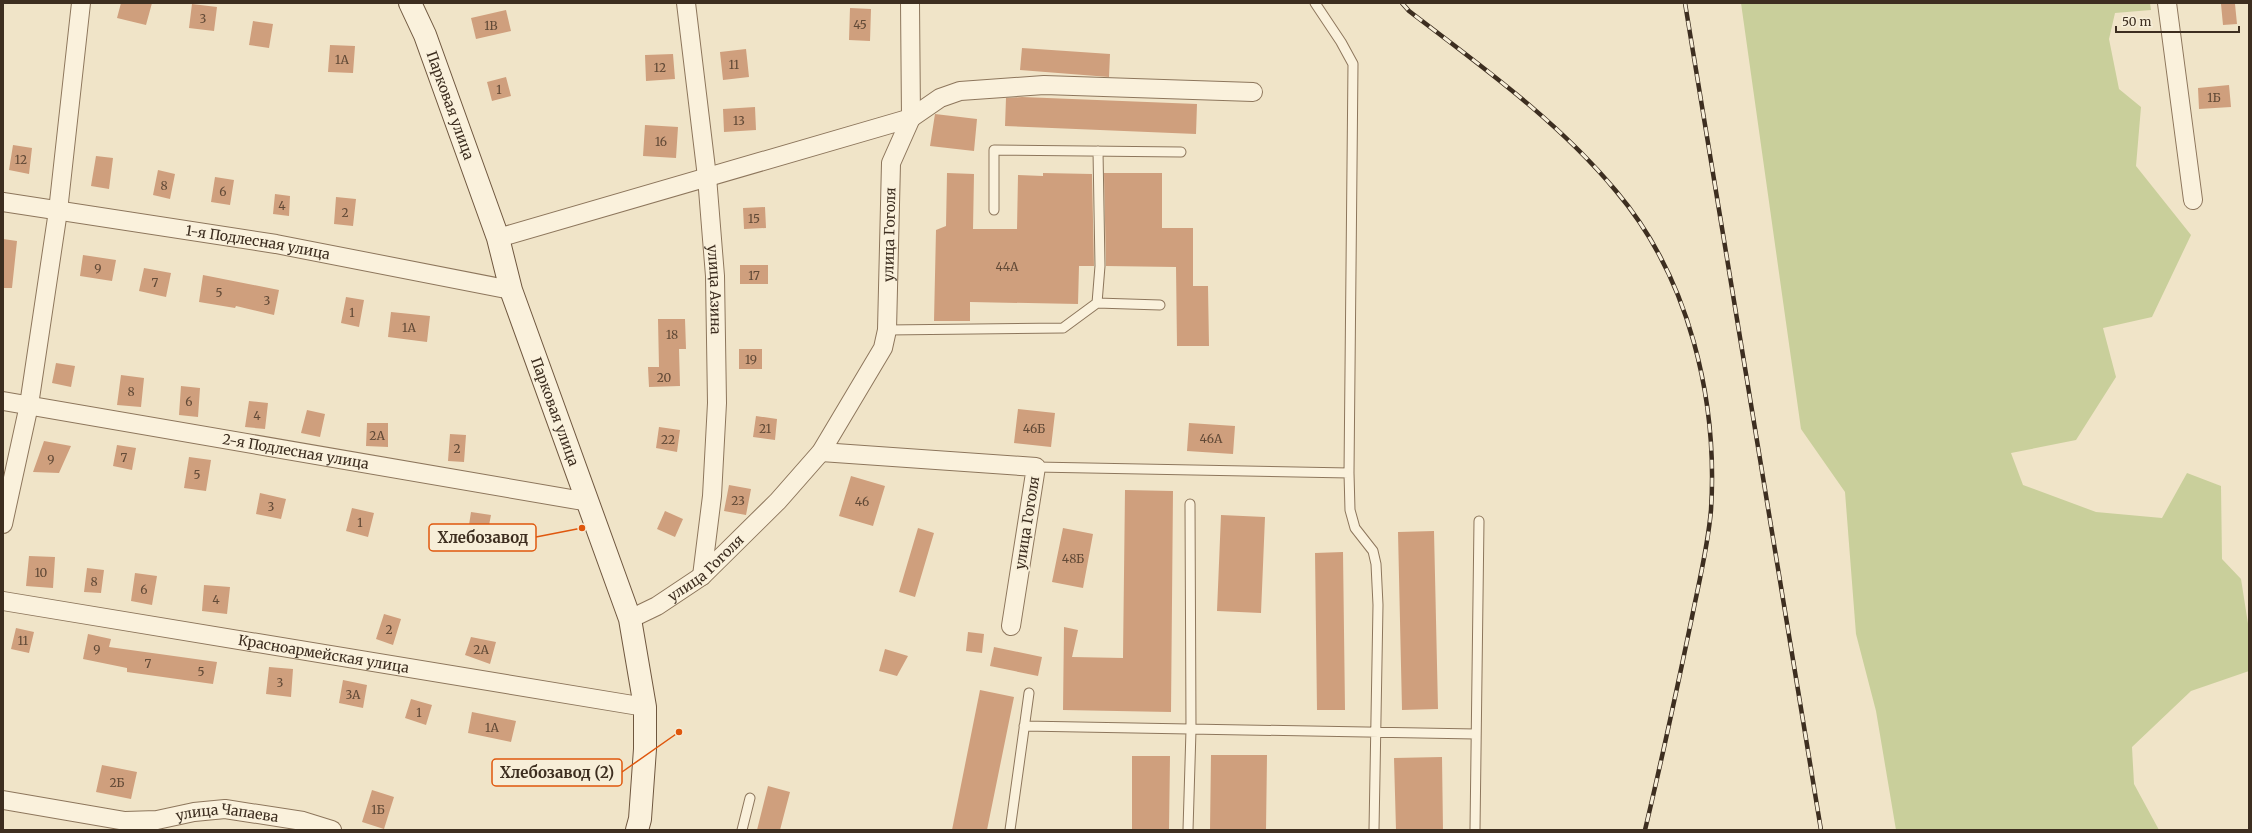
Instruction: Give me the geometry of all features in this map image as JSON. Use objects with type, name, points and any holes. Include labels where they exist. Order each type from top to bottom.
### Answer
[{"type":"main road","name":"Парковая улица","points":[[410,3],[425,35],[498,238],[512,290],[630,619],[645,707],[646,749],[640,819],[637,830]]},
{"type":"street","points":[[3,524],[30,405],[58,211],[81,3]]},
{"type":"street","name":"улица Азина","points":[[686,3],[707,177],[715,276],[717,403],[712,496],[702,576]]},
{"type":"street","name":"улица Гоголя","points":[[630,619],[657,606],[702,576],[778,501],[821,452],[883,348],[887,330],[891,163],[911,118],[910,3]]},
{"type":"street","points":[[2168,3],[2193,200]]},
{"type":"street","points":[[498,238],[911,118],[940,98],[960,91],[1044,85],[1253,92]]},
{"type":"street","name":"1-я Подлесная улица","points":[[3,202],[337,255],[512,290]]},
{"type":"street","name":"2-я Подлесная улица","points":[[3,401],[589,502]]},
{"type":"street","name":"улица Гоголя","points":[[821,452],[1036,467],[1011,626]]},
{"type":"street","name":"Красноармейская улица","points":[[3,601],[645,707]]},
{"type":"street","name":"улица Чапаева","points":[[3,800],[125,821],[157,820],[194,812],[225,809],[304,821],[332,830]]},
{"type":"lane","points":[[1315,3],[1341,42],[1353,64],[1349,474],[1350,510],[1355,528],[1373,551],[1376,564],[1378,605],[1374,830]]},
{"type":"lane","points":[[994,210],[994,150],[1181,152]]},
{"type":"lane","points":[[1097,303],[1100,266],[1098,151]]},
{"type":"lane","points":[[887,330],[1063,328],[1097,303],[1160,305]]},
{"type":"lane","points":[[1036,467],[1349,474]]},
{"type":"lane","points":[[1188,830],[1191,730],[1190,504]]},
{"type":"lane","points":[[1474,830],[1479,521]]},
{"type":"lane","points":[[1010,830],[1029,693]]},
{"type":"lane","points":[[1024,726],[1475,734]]},
{"type":"lane","points":[[742,830],[750,798]]},
{"type":"green space","points":[[1741,3],[2150,3],[2151,10],[2115,13],[2109,39],[2119,89],[2141,107],[2136,166],[2191,235],[2152,317],[2103,328],[2116,377],[2076,440],[2011,453],[2023,485],[2096,512],[2162,518],[2187,473],[2221,486],[2222,559],[2241,579],[2249,630],[2249,671],[2191,691],[2132,747],[2134,784],[2159,830],[1896,830],[1876,711],[1856,634],[1845,492],[1801,429]]},
{"type":"building","points":[[121,3],[152,3],[146,25],[117,18]]},
{"type":"building","points":[[192,4],[217,7],[214,31],[189,28]]},
{"type":"building","points":[[2221,4],[2235,4],[2237,24],[2223,25]]},
{"type":"building","points":[[850,8],[871,9],[870,41],[849,40]]},
{"type":"building","points":[[506,10],[511,31],[476,39],[471,18]]},
{"type":"building","points":[[253,21],[273,24],[269,48],[249,45]]},
{"type":"building","points":[[330,45],[355,46],[353,73],[328,72]]},
{"type":"building","points":[[1022,48],[1110,54],[1109,77],[1020,70]]},
{"type":"building","points":[[746,49],[749,77],[723,80],[720,52]]},
{"type":"building","points":[[673,54],[675,79],[646,81],[645,55]]},
{"type":"building","points":[[506,77],[511,96],[492,101],[487,82]]},
{"type":"building","points":[[2229,85],[2231,107],[2199,109],[2198,88]]},
{"type":"building","points":[[1022,97],[1197,104],[1196,134],[1005,126],[1006,98]]},
{"type":"building","points":[[755,107],[756,130],[724,132],[723,109]]},
{"type":"building","points":[[935,114],[977,119],[974,151],[930,146]]},
{"type":"building","points":[[645,125],[678,127],[676,158],[643,156]]},
{"type":"building","points":[[13,145],[32,148],[29,174],[9,170]]},
{"type":"building","points":[[96,156],[113,158],[109,189],[91,186]]},
{"type":"building","points":[[158,170],[175,174],[170,199],[153,195]]},
{"type":"building","points":[[947,173],[974,174],[973,229],[1017,229],[1018,175],[1043,176],[1043,173],[1092,174],[1094,266],[1079,266],[1078,304],[970,302],[970,321],[934,321],[936,230],[946,226]]},
{"type":"building","points":[[1104,173],[1162,173],[1162,228],[1193,228],[1193,286],[1208,286],[1209,346],[1177,346],[1176,267],[1106,266]]},
{"type":"building","points":[[215,177],[234,180],[230,205],[211,202]]},
{"type":"building","points":[[275,194],[290,196],[289,216],[273,214]]},
{"type":"building","points":[[336,197],[356,199],[353,226],[334,224]]},
{"type":"building","points":[[765,207],[766,228],[744,229],[743,208]]},
{"type":"building","points":[[3,239],[17,241],[12,288],[3,288]]},
{"type":"building","points":[[83,255],[116,260],[112,281],[80,276]]},
{"type":"building","points":[[740,265],[768,265],[768,284],[740,284]]},
{"type":"building","points":[[144,268],[171,273],[166,297],[139,291]]},
{"type":"building","points":[[203,275],[279,290],[274,315],[236,306],[235,308],[199,302]]},
{"type":"building","points":[[346,297],[364,300],[359,327],[341,323]]},
{"type":"building","points":[[391,312],[430,316],[427,342],[388,337]]},
{"type":"building","points":[[658,319],[685,319],[686,349],[679,349],[680,386],[649,387],[648,367],[659,367]]},
{"type":"building","points":[[739,349],[762,349],[762,369],[739,369]]},
{"type":"building","points":[[56,363],[75,366],[71,387],[52,383]]},
{"type":"building","points":[[121,375],[144,378],[141,407],[117,405]]},
{"type":"building","points":[[181,386],[200,388],[198,417],[179,415]]},
{"type":"building","points":[[249,401],[268,403],[265,429],[245,427]]},
{"type":"building","points":[[1018,409],[1055,413],[1051,447],[1014,443]]},
{"type":"building","points":[[307,410],[325,414],[320,437],[301,433]]},
{"type":"building","points":[[756,416],[777,419],[775,440],[753,437]]},
{"type":"building","points":[[367,423],[388,423],[388,447],[366,446]]},
{"type":"building","points":[[1189,423],[1235,426],[1233,454],[1187,451]]},
{"type":"building","points":[[659,427],[680,430],[677,452],[656,448]]},
{"type":"building","points":[[450,434],[466,435],[464,462],[448,461]]},
{"type":"building","points":[[44,441],[71,446],[59,473],[33,472]]},
{"type":"building","points":[[117,445],[136,448],[132,470],[113,466]]},
{"type":"building","points":[[189,457],[211,460],[206,491],[184,488]]},
{"type":"building","points":[[851,476],[885,486],[873,526],[839,516]]},
{"type":"building","points":[[729,485],[751,489],[746,515],[724,511]]},
{"type":"building","points":[[1125,490],[1173,491],[1171,712],[1063,710],[1064,627],[1078,630],[1072,657],[1123,658]]},
{"type":"building","points":[[260,493],[286,499],[281,519],[256,514]]},
{"type":"building","points":[[352,508],[374,513],[368,537],[346,531]]},
{"type":"building","points":[[665,511],[683,519],[675,537],[657,529]]},
{"type":"building","points":[[471,512],[491,515],[486,541],[467,538]]},
{"type":"building","points":[[1221,515],[1265,517],[1261,613],[1217,611]]},
{"type":"building","points":[[918,528],[934,533],[915,597],[899,592]]},
{"type":"building","points":[[1063,528],[1093,534],[1083,588],[1052,582]]},
{"type":"building","points":[[1434,531],[1438,709],[1402,710],[1398,532]]},
{"type":"building","points":[[1343,552],[1345,710],[1317,710],[1315,553]]},
{"type":"building","points":[[29,556],[55,557],[53,588],[26,586]]},
{"type":"building","points":[[87,568],[104,570],[101,593],[84,592]]},
{"type":"building","points":[[135,573],[157,576],[152,605],[131,601]]},
{"type":"building","points":[[204,585],[230,587],[227,614],[202,611]]},
{"type":"building","points":[[384,614],[401,619],[393,645],[376,639]]},
{"type":"building","points":[[16,628],[34,632],[29,653],[11,649]]},
{"type":"building","points":[[968,632],[984,634],[982,653],[966,651]]},
{"type":"building","points":[[88,634],[111,639],[109,647],[217,662],[213,684],[127,672],[127,668],[83,659]]},
{"type":"building","points":[[471,637],[496,642],[490,664],[465,655]]},
{"type":"building","points":[[994,647],[1042,657],[1038,676],[990,666]]},
{"type":"building","points":[[885,649],[908,656],[897,676],[879,671]]},
{"type":"building","points":[[269,667],[293,669],[291,697],[266,694]]},
{"type":"building","points":[[343,680],[367,685],[363,708],[339,703]]},
{"type":"building","points":[[980,690],[1014,697],[987,830],[952,830]]},
{"type":"building","points":[[411,699],[432,705],[426,725],[405,718]]},
{"type":"building","points":[[472,712],[516,721],[511,742],[468,733]]},
{"type":"building","points":[[1211,755],[1267,755],[1266,830],[1210,830]]},
{"type":"building","points":[[1132,756],[1170,756],[1169,830],[1132,830]]},
{"type":"building","points":[[1442,757],[1443,830],[1396,830],[1394,758]]},
{"type":"building","points":[[102,765],[137,772],[131,799],[96,792]]},
{"type":"building","points":[[768,786],[790,792],[780,830],[757,830]]},
{"type":"building","points":[[372,790],[394,797],[384,829],[362,822]]},
{"type":"railway","points":[[1402,3],[1409,11],[1518,95],[1569,141],[1616,191],[1641,225],[1663,262],[1680,300],[1694,341],[1703,383],[1709,425],[1712,468],[1711,510],[1708,537],[1700,577],[1645,830]]},
{"type":"railway","points":[[1685,3],[1821,830]]},
{"type":"place","name":"Хлебозавод","points":[[582,528]]},
{"type":"place","name":"Хлебозавод (2)","points":[[679,732]]}]
